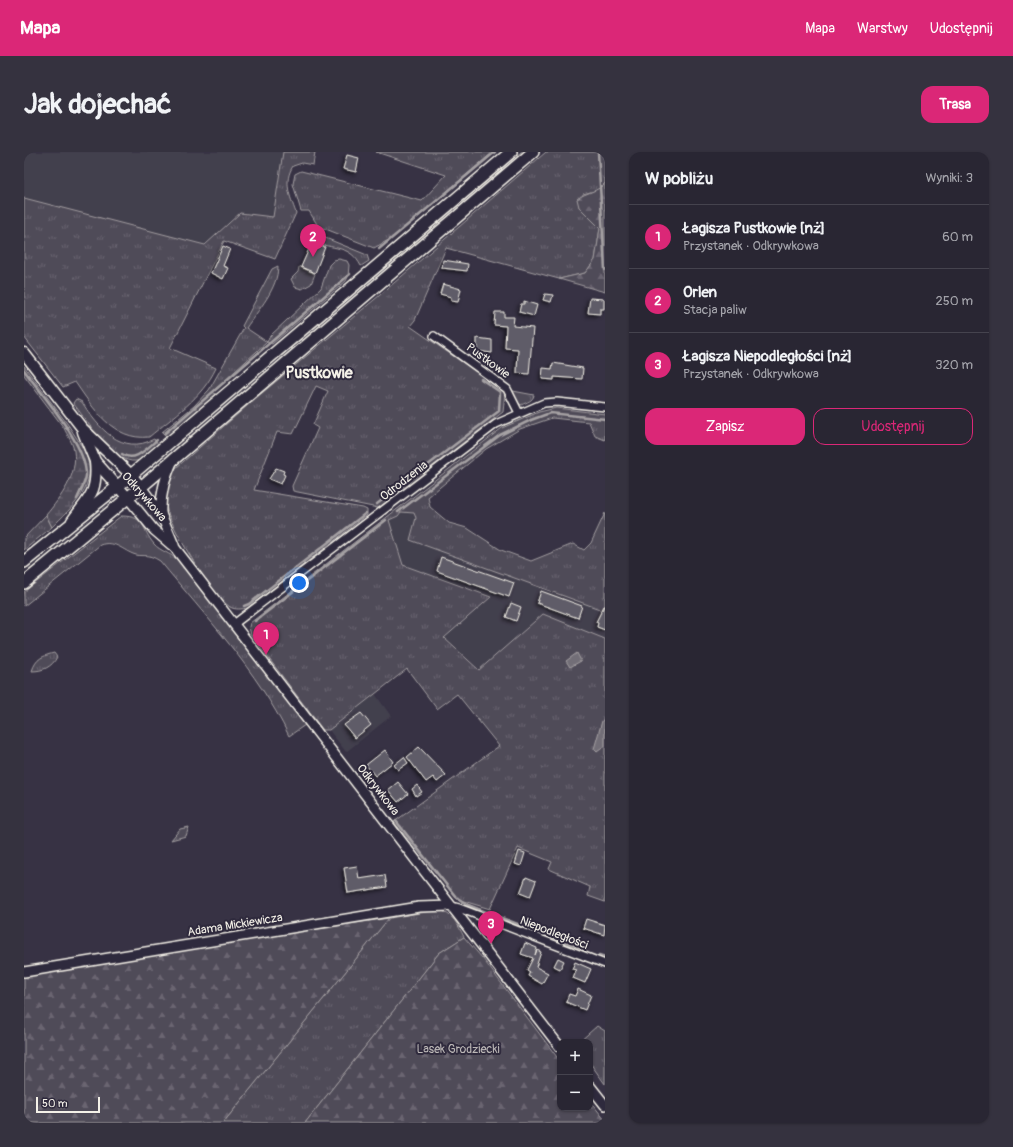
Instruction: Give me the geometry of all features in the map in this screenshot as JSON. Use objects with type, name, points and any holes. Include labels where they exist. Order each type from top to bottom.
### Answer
[{"type":"main road","points":[[24,562],[118,487],[511,152]]},
{"type":"main road","points":[[24,583],[128,498],[534,152]]},
{"type":"main road","name":"Odkrywkowa","points":[[24,353],[82,428],[131,475],[141,487]]},
{"type":"main road","name":"Odkrywkowa","points":[[68,527],[92,494],[96,476],[95,461],[82,428]]},
{"type":"main road","name":"Odkrywkowa","points":[[95,461],[128,498]]},
{"type":"street","name":"Pustkowie","points":[[434,336],[506,388],[519,413]]},
{"type":"street","name":"Odrodzenia","points":[[234,624],[496,424],[544,403],[557,402],[605,407]]},
{"type":"street","name":"Odkrywkowa","points":[[161,514],[160,499],[164,479],[173,459]]},
{"type":"street","name":"Odkrywkowa","points":[[141,487],[161,514],[175,548]]},
{"type":"street","name":"Odkrywkowa","points":[[128,498],[154,530],[175,548],[557,1043]]},
{"type":"street","name":"Niepodległości","points":[[451,906],[605,964]]},
{"type":"street","name":"Adama Mickiewicza","points":[[24,972],[419,907],[451,906]]},
{"type":"street","points":[[593,1090],[605,1105]]},
{"type":"shaded area","points":[[24,152],[283,152],[273,217],[240,213],[205,245],[24,198]]},
{"type":"shaded area","points":[[401,512],[414,513],[416,518],[410,540],[605,611],[605,639],[543,614],[480,670],[444,638],[491,597],[403,565],[389,520],[398,516]]},
{"type":"shaded area","points":[[577,653],[581,661],[570,667],[566,661]]},
{"type":"shaded area","points":[[375,694],[391,716],[346,752],[329,730]]},
{"type":"shaded area","points":[[605,717],[605,746],[597,752],[594,749],[602,721]]},
{"type":"green space","points":[[283,152],[315,152],[313,165],[302,163],[293,166],[290,172],[288,178],[288,189],[296,213],[275,259],[224,241],[170,348],[216,368],[210,379],[187,406],[149,437],[136,437],[125,434],[105,421],[75,382],[63,387],[24,337],[24,198],[205,245],[240,213],[273,217]]},
{"type":"green space","points":[[376,152],[493,152],[392,238],[374,248],[318,226],[309,211],[301,211],[293,184],[295,174],[301,171],[422,201],[446,175]]},
{"type":"green space","points":[[521,152],[527,152],[282,360],[280,357]]},
{"type":"green space","points":[[546,152],[605,152],[605,183],[598,190],[583,194],[579,207],[600,228],[595,260],[585,273],[559,279],[446,248],[415,320],[410,326],[505,392],[503,412],[378,508],[293,491],[292,486],[318,428],[313,425],[328,391],[316,386],[293,434],[277,432],[254,490],[363,508],[367,510],[367,515],[248,608],[236,609],[230,607],[222,600],[203,575],[183,544],[169,516],[165,496],[169,481],[176,468],[256,398],[380,295]]},
{"type":"green space","points":[[605,183],[605,292],[559,279],[585,273],[595,260],[600,228],[579,207],[577,199],[599,188]]},
{"type":"green space","points":[[323,237],[367,255],[369,261],[361,266],[357,259],[347,251],[318,243],[320,238]]},
{"type":"green space","points":[[339,259],[347,261],[349,265],[348,277],[346,281],[272,344],[267,342],[270,336],[321,288],[329,265],[334,260]]},
{"type":"green space","points":[[278,266],[275,283],[271,291],[246,328],[267,342],[212,392],[216,394],[166,437],[162,432],[194,406],[209,390],[244,328],[242,326],[272,269]]},
{"type":"green space","points":[[299,267],[315,274],[311,284],[302,289],[295,287],[291,279],[298,272]]},
{"type":"green space","points":[[24,366],[69,426],[64,428],[24,375]]},
{"type":"green space","points":[[513,391],[534,395],[531,400],[521,405],[516,400]]},
{"type":"green space","points":[[76,399],[82,402],[103,430],[121,442],[132,444],[142,443],[154,439],[159,445],[139,460],[127,460],[109,448],[101,439],[73,403]]},
{"type":"green space","points":[[556,408],[605,414],[605,440],[595,436],[589,422],[552,418],[520,429],[486,449],[428,497],[430,507],[449,523],[467,528],[501,550],[531,561],[573,544],[584,550],[591,543],[605,513],[605,611],[410,540],[416,518],[414,513],[401,512],[398,516],[389,520],[403,565],[491,597],[444,638],[479,670],[543,614],[605,639],[605,902],[588,896],[590,887],[549,869],[552,862],[518,848],[490,909],[457,899],[394,822],[499,746],[457,694],[437,709],[407,669],[329,730],[323,730],[251,635],[249,627],[250,623],[502,428],[539,412]]},
{"type":"green space","points":[[69,426],[85,453],[89,464],[89,475],[82,494],[52,527],[46,515],[63,493],[71,477],[75,460],[71,442],[64,428]]},
{"type":"green space","points":[[46,515],[52,527],[24,550],[24,538]]},
{"type":"green space","points":[[121,516],[135,518],[139,521],[154,544],[178,560],[305,725],[289,736],[262,689],[246,666],[160,561],[155,558],[133,554],[113,544],[100,545],[24,606],[24,592]]},
{"type":"green space","points":[[54,653],[57,657],[50,666],[32,671],[40,658]]},
{"type":"green space","points":[[189,827],[186,836],[171,840],[180,829]]},
{"type":"green space","points":[[462,902],[524,927],[523,929],[461,904]]},
{"type":"green space","points":[[439,910],[451,917],[457,924],[464,937],[439,953],[305,1123],[223,1123],[389,918]]},
{"type":"green space","points":[[389,918],[223,1123],[24,1123],[24,974]]},
{"type":"green space","name":"Lasek Grodziecki","points":[[464,937],[483,959],[557,1057],[557,1111],[593,1111],[593,1105],[605,1120],[605,1123],[305,1123],[439,953]]},
{"type":"green space","points":[[597,1026],[605,1031],[605,1084],[593,1067],[593,1039],[582,1039]]},
{"type":"building","points":[[347,155],[359,158],[356,172],[343,169]]},
{"type":"building","points":[[312,242],[325,247],[315,273],[301,267]]},
{"type":"building","points":[[223,246],[230,249],[223,266],[228,268],[223,279],[211,273]]},
{"type":"building","points":[[443,260],[468,264],[467,271],[442,268]]},
{"type":"building","points":[[443,284],[461,289],[458,302],[451,301],[451,297],[440,294]]},
{"type":"building","points":[[545,294],[553,295],[551,302],[543,300]]},
{"type":"building","points":[[590,298],[604,299],[604,309],[600,309],[600,314],[588,313]]},
{"type":"building","points":[[524,301],[537,305],[534,316],[519,312],[521,304],[524,304]]},
{"type":"building","points":[[495,312],[504,312],[504,317],[514,317],[513,326],[533,328],[529,374],[517,373],[518,349],[505,348],[506,326],[494,325]]},
{"type":"building","points":[[477,338],[492,340],[492,353],[477,351]]},
{"type":"building","points":[[553,363],[583,368],[582,379],[554,377],[554,380],[542,379],[543,368],[552,369]]},
{"type":"building","points":[[276,468],[284,471],[283,474],[285,475],[281,484],[269,479]]},
{"type":"building","points":[[441,557],[514,583],[509,597],[437,571]]},
{"type":"building","points":[[541,591],[582,606],[578,618],[537,603]]},
{"type":"building","points":[[511,603],[521,607],[516,621],[506,617]]},
{"type":"building","points":[[604,606],[605,630],[597,627],[598,623],[596,622]]},
{"type":"building","points":[[361,713],[371,725],[355,738],[344,725]]},
{"type":"building","points":[[419,747],[446,775],[437,782],[433,777],[426,782],[407,757]]},
{"type":"building","points":[[385,750],[393,762],[375,776],[366,765]]},
{"type":"building","points":[[404,757],[408,763],[398,770],[394,765]]},
{"type":"building","points":[[398,782],[408,794],[398,802],[388,790]]},
{"type":"building","points":[[417,785],[422,792],[416,796],[412,789]]},
{"type":"building","points":[[519,851],[525,853],[521,866],[515,864]]},
{"type":"building","points":[[357,866],[359,879],[385,875],[387,887],[348,893],[344,868]]},
{"type":"building","points":[[526,877],[536,881],[530,897],[520,893]]},
{"type":"building","points":[[586,919],[605,925],[604,935],[583,928]]},
{"type":"building","points":[[525,943],[537,948],[535,955],[537,950],[541,952],[536,967],[548,973],[542,984],[528,976],[530,972],[527,970],[533,958],[521,954]]},
{"type":"building","points":[[558,958],[564,961],[560,969],[554,966]]},
{"type":"building","points":[[575,962],[591,969],[585,983],[573,978],[576,970],[572,969]]},
{"type":"building","points":[[578,989],[591,995],[585,1010],[566,1002],[569,994],[575,996]]},
{"type":"waterway","points":[[379,249],[495,152]]},
{"type":"waterway","points":[[598,152],[605,270]]},
{"type":"waterway","points":[[164,434],[350,274]]},
{"type":"waterway","points":[[24,370],[72,435],[79,450],[86,476],[84,485],[77,499]]},
{"type":"waterway","points":[[377,504],[499,411],[500,392],[481,379]]},
{"type":"waterway","points":[[398,512],[500,435],[531,420],[550,413],[605,419]]},
{"type":"waterway","points":[[122,454],[132,457],[136,456],[157,440]]},
{"type":"waterway","points":[[244,606],[249,604],[366,513]]},
{"type":"waterway","points":[[255,621],[386,520]]},
{"type":"waterway","points":[[396,821],[456,897],[468,905],[520,925]]},
{"type":"waterway","points":[[533,930],[586,950]]},
{"type":"waterway","points":[[599,955],[605,957]]},
{"type":"place","name":"Orlen","points":[[313,257]]},
{"type":"place","name":"Łagisza Pustkowie [nż]","points":[[266,655]]},
{"type":"place","name":"Łagisza Niepodległości [nż]","points":[[491,944]]},
{"type":"district","name":"Pustkowie","points":[[319,373]]}]
